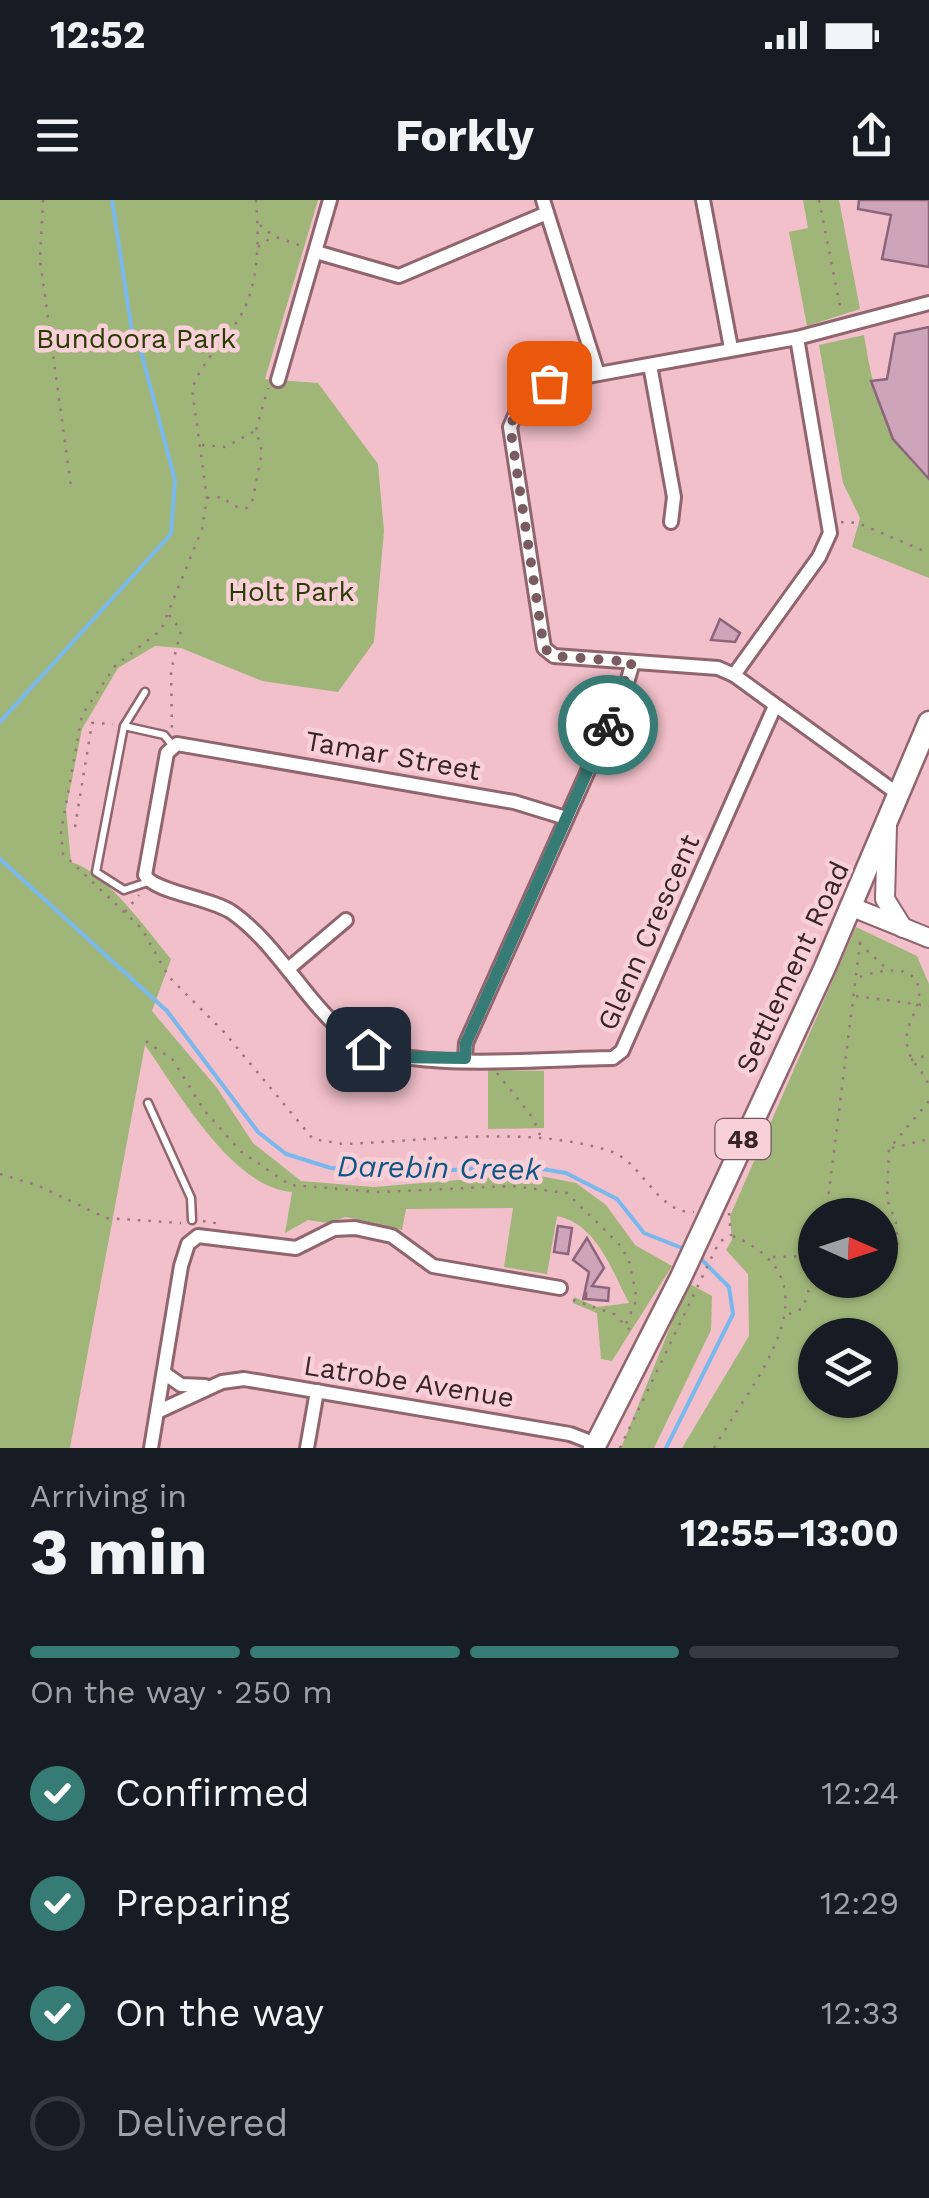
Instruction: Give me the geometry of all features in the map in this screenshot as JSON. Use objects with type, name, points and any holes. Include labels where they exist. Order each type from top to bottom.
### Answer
[{"type":"main road","name":"Settlement Road","points":[[595,1446],[645,1346],[689,1284],[709,1239],[714,1203],[852,907],[929,722]]},
{"type":"street","points":[[274,381],[330,200]]},
{"type":"street","points":[[704,200],[731,348]]},
{"type":"street","points":[[316,252],[399,276],[545,207],[598,374]]},
{"type":"street","points":[[898,794],[718,668],[554,656],[544,648],[510,426],[520,404],[549,383],[796,338],[929,303]]},
{"type":"street","points":[[734,676],[824,549],[831,522],[796,338]]},
{"type":"street","points":[[650,366],[674,497],[672,522]]},
{"type":"street","points":[[465,1058],[466,1043],[626,686],[632,662]]},
{"type":"street","name":"Glenn Crescent","points":[[144,888],[190,893],[219,903],[250,925],[347,1036],[368,1049],[392,1057],[613,1058],[622,1051],[776,706]]},
{"type":"street","points":[[144,888],[144,867],[173,738]]},
{"type":"street","name":"Tamar Street","points":[[173,738],[209,748],[514,802],[566,818]]},
{"type":"street","points":[[888,820],[885,898],[902,928]]},
{"type":"street","points":[[852,907],[928,943]]},
{"type":"street","points":[[288,969],[346,920]]},
{"type":"street","points":[[151,1448],[184,1251],[198,1236],[296,1248],[340,1227],[355,1228],[392,1236],[433,1266],[560,1288]]},
{"type":"street","name":"Latrobe Avenue","points":[[164,1373],[186,1386],[212,1386],[244,1379],[570,1434],[595,1446]]},
{"type":"street","name":"Latrobe Avenue","points":[[158,1412],[212,1386]]},
{"type":"street","points":[[307,1448],[317,1391]]},
{"type":"lane","points":[[144,888],[124,890],[96,872],[124,726],[145,692]]},
{"type":"lane","points":[[124,726],[173,738]]},
{"type":"lane","points":[[148,1103],[192,1198],[192,1220]]},
{"type":"path","points":[[43,200],[40,260],[71,486]]},
{"type":"path","points":[[256,200],[258,248],[253,283],[240,319],[198,374],[192,389],[206,498],[195,552],[168,614],[149,643],[104,679],[82,715],[60,832],[68,862],[125,912],[152,943],[170,977],[224,1032],[313,1139],[344,1144],[540,1135],[616,1154],[680,1211],[694,1212],[701,1198],[714,1203]]},
{"type":"path","points":[[819,200],[844,323]]},
{"type":"path","points":[[258,222],[273,236],[316,252]]},
{"type":"path","points":[[258,248],[273,236]]},
{"type":"path","points":[[206,498],[223,497],[232,506],[247,508],[252,503],[262,452],[256,430],[274,381]]},
{"type":"path","points":[[199,445],[225,447],[256,430]]},
{"type":"path","points":[[831,522],[858,524],[929,553]]},
{"type":"path","points":[[168,614],[181,630],[171,671],[173,738]]},
{"type":"path","points":[[74,827],[92,723],[124,726]]},
{"type":"path","points":[[125,912],[144,888]]},
{"type":"path","points":[[828,1198],[861,935]]},
{"type":"path","points":[[858,942],[887,969]]},
{"type":"path","points":[[858,978],[887,969],[908,971],[914,977],[918,985],[917,1006],[907,1030],[911,1060],[929,1086]]},
{"type":"path","points":[[855,996],[929,1006]]},
{"type":"path","points":[[146,1041],[173,1060],[204,1110],[240,1151],[290,1186],[378,1192],[512,1186],[567,1193],[621,1246],[629,1261],[637,1299],[626,1326]]},
{"type":"path","points":[[911,1060],[929,1055]]},
{"type":"path","points":[[490,1058],[540,1135]]},
{"type":"path","points":[[888,1198],[888,1148],[929,1102]]},
{"type":"path","points":[[888,1148],[929,1139]]},
{"type":"path","points":[[0,1174],[37,1185],[106,1218],[222,1224]]},
{"type":"path","points":[[620,1448],[709,1239],[731,1236],[771,1257],[798,1256]]},
{"type":"path","points":[[714,1448],[787,1314],[786,1287],[771,1257]]},
{"type":"path","points":[[787,1314],[802,1308],[805,1298]]},
{"type":"path","points":[[573,1300],[614,1314],[645,1346]]},
{"type":"green space","name":"Bundoora Park","points":[[0,200],[318,200],[265,379],[318,383],[378,464],[384,531],[374,642],[338,692],[262,681],[181,648],[155,646],[118,668],[82,729],[66,809],[71,862],[112,890],[171,959],[152,1011],[217,1088],[253,1143],[301,1181],[374,1187],[530,1174],[576,1183],[606,1205],[635,1245],[672,1266],[612,1361],[601,1359],[597,1313],[573,1303],[574,1297],[597,1307],[629,1303],[602,1250],[583,1228],[557,1216],[547,1274],[504,1267],[513,1208],[406,1209],[402,1230],[346,1217],[328,1223],[308,1220],[285,1233],[292,1192],[248,1174],[228,1156],[145,1045],[70,1448],[0,1448]]},
{"type":"green space","points":[[803,200],[839,200],[860,309],[807,326],[789,232],[808,228]]},
{"type":"green space","points":[[864,335],[872,376],[891,431],[929,479],[929,578],[852,547],[860,518],[843,483],[819,345]]},
{"type":"green space","points":[[856,927],[917,956],[929,984],[929,1448],[682,1448],[749,1336],[748,1274],[726,1250],[732,1240],[730,1216]]},
{"type":"green space","points":[[488,1070],[544,1071],[544,1128],[488,1129]]},
{"type":"green space","points":[[688,1283],[712,1296],[711,1330],[654,1448],[621,1448]]},
{"type":"building","points":[[859,200],[929,200],[929,267],[882,259],[891,215],[858,209]]},
{"type":"building","points":[[929,327],[929,479],[893,439],[871,381],[887,379],[895,334]]},
{"type":"building","points":[[720,619],[740,633],[735,642],[711,640]]},
{"type":"building","points":[[558,1226],[572,1228],[568,1254],[554,1252]]},
{"type":"building","points":[[587,1238],[604,1268],[592,1286],[609,1288],[608,1301],[586,1299],[586,1295],[583,1300],[589,1272],[573,1260]]},
{"type":"waterway","name":"Darebin Creek","points":[[0,722],[171,534],[175,480],[139,344],[133,338],[112,200]]},
{"type":"waterway","name":"Darebin Creek","points":[[0,859],[167,1011],[258,1132],[286,1154],[331,1168],[426,1172],[519,1165],[566,1173],[617,1199],[644,1233],[687,1250]]},
{"type":"waterway","name":"Darebin Creek","points":[[666,1448],[733,1314],[729,1287],[699,1257]]},
{"type":"way so far","points":[[549,383],[520,404],[510,426],[544,648],[554,656],[632,662],[608,725]]},
{"type":"route","points":[[368,1049],[392,1057],[465,1058],[466,1043],[608,725]]},
{"type":"park label","name":"Holt Park","points":[[291,591]]}]
